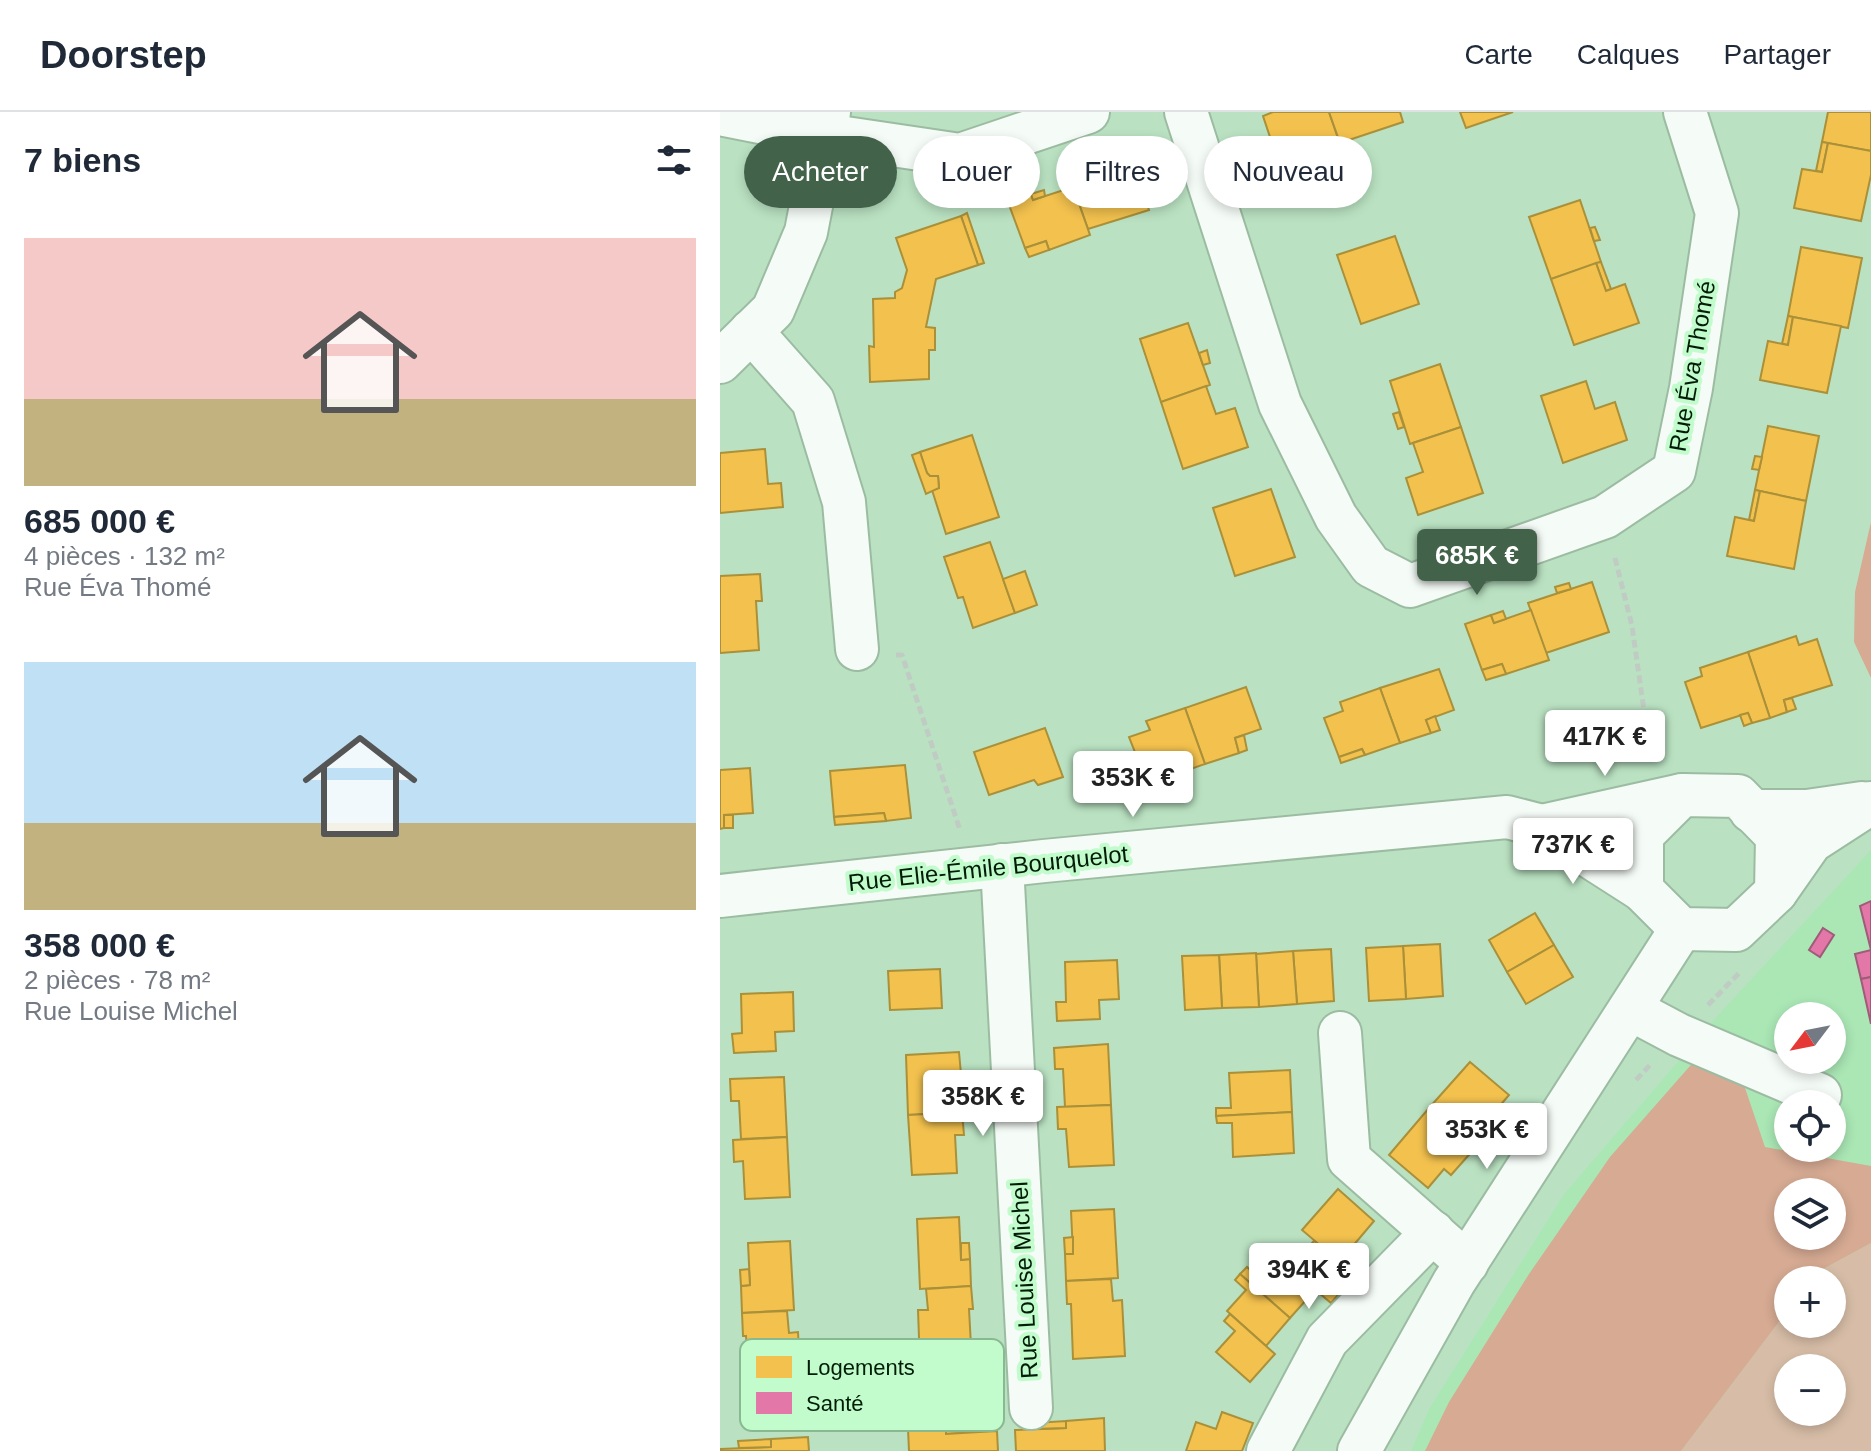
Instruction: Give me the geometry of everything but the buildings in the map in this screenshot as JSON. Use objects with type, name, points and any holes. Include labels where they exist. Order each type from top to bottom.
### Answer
[{"type":"street","points":[[720,114],[827,124],[960,155],[1088,112]]},
{"type":"street","name":"Rue Éva Thomé","points":[[1186,112],[1280,404],[1336,517],[1371,566],[1410,586],[1605,517],[1674,471],[1691,388],[1717,213],[1685,112]]},
{"type":"street","points":[[720,362],[773,310],[806,232],[827,124]]},
{"type":"street","points":[[751,331],[813,401],[844,502],[857,649]]},
{"type":"street","points":[[1776,892],[1777,836],[1738,796],[1670,798],[1642,835],[1642,890],[1681,929],[1736,930],[1776,892],[1811,842],[1871,802]]},
{"type":"street","name":"Rue Elie-Émile Bourquelot","points":[[1542,826],[1670,798]]},
{"type":"street","points":[[1751,811],[1807,811],[1871,802]]},
{"type":"street","name":"Rue Elie-Émile Bourquelot","points":[[720,896],[1507,817],[1542,826],[1642,890]]},
{"type":"street","name":"Rue Louise Michel","points":[[987,867],[1031,1408]]},
{"type":"street","points":[[1359,1451],[1467,1263],[1681,929]]},
{"type":"street","points":[[1630,1009],[1679,1035],[1808,1090]]},
{"type":"street","points":[[1340,1033],[1349,1159],[1467,1263]]},
{"type":"street","points":[[1268,1451],[1327,1340],[1433,1232]]},
{"type":"path","points":[[1605,517],[1670,798]]},
{"type":"path","points":[[857,649],[902,655],[987,867]]},
{"type":"shaded area","points":[[1871,522],[1871,678],[1854,642],[1855,592]]},
{"type":"shaded area","points":[[1871,850],[1871,1451],[1411,1451],[1429,1409],[1564,1194],[1718,1015]]},
{"type":"shaded area","points":[[1697,1058],[1743,1082],[1765,1147],[1774,1149],[1774,1162],[1846,1162],[1871,1166],[1871,1243],[1829,1266],[1774,1266],[1774,1328],[1681,1451],[1425,1451],[1449,1402],[1529,1274],[1610,1157]]},
{"type":"shaded area","points":[[1871,1243],[1871,1451],[1681,1451],[1774,1328],[1774,1338],[1846,1338],[1846,1266],[1829,1266]]}]
